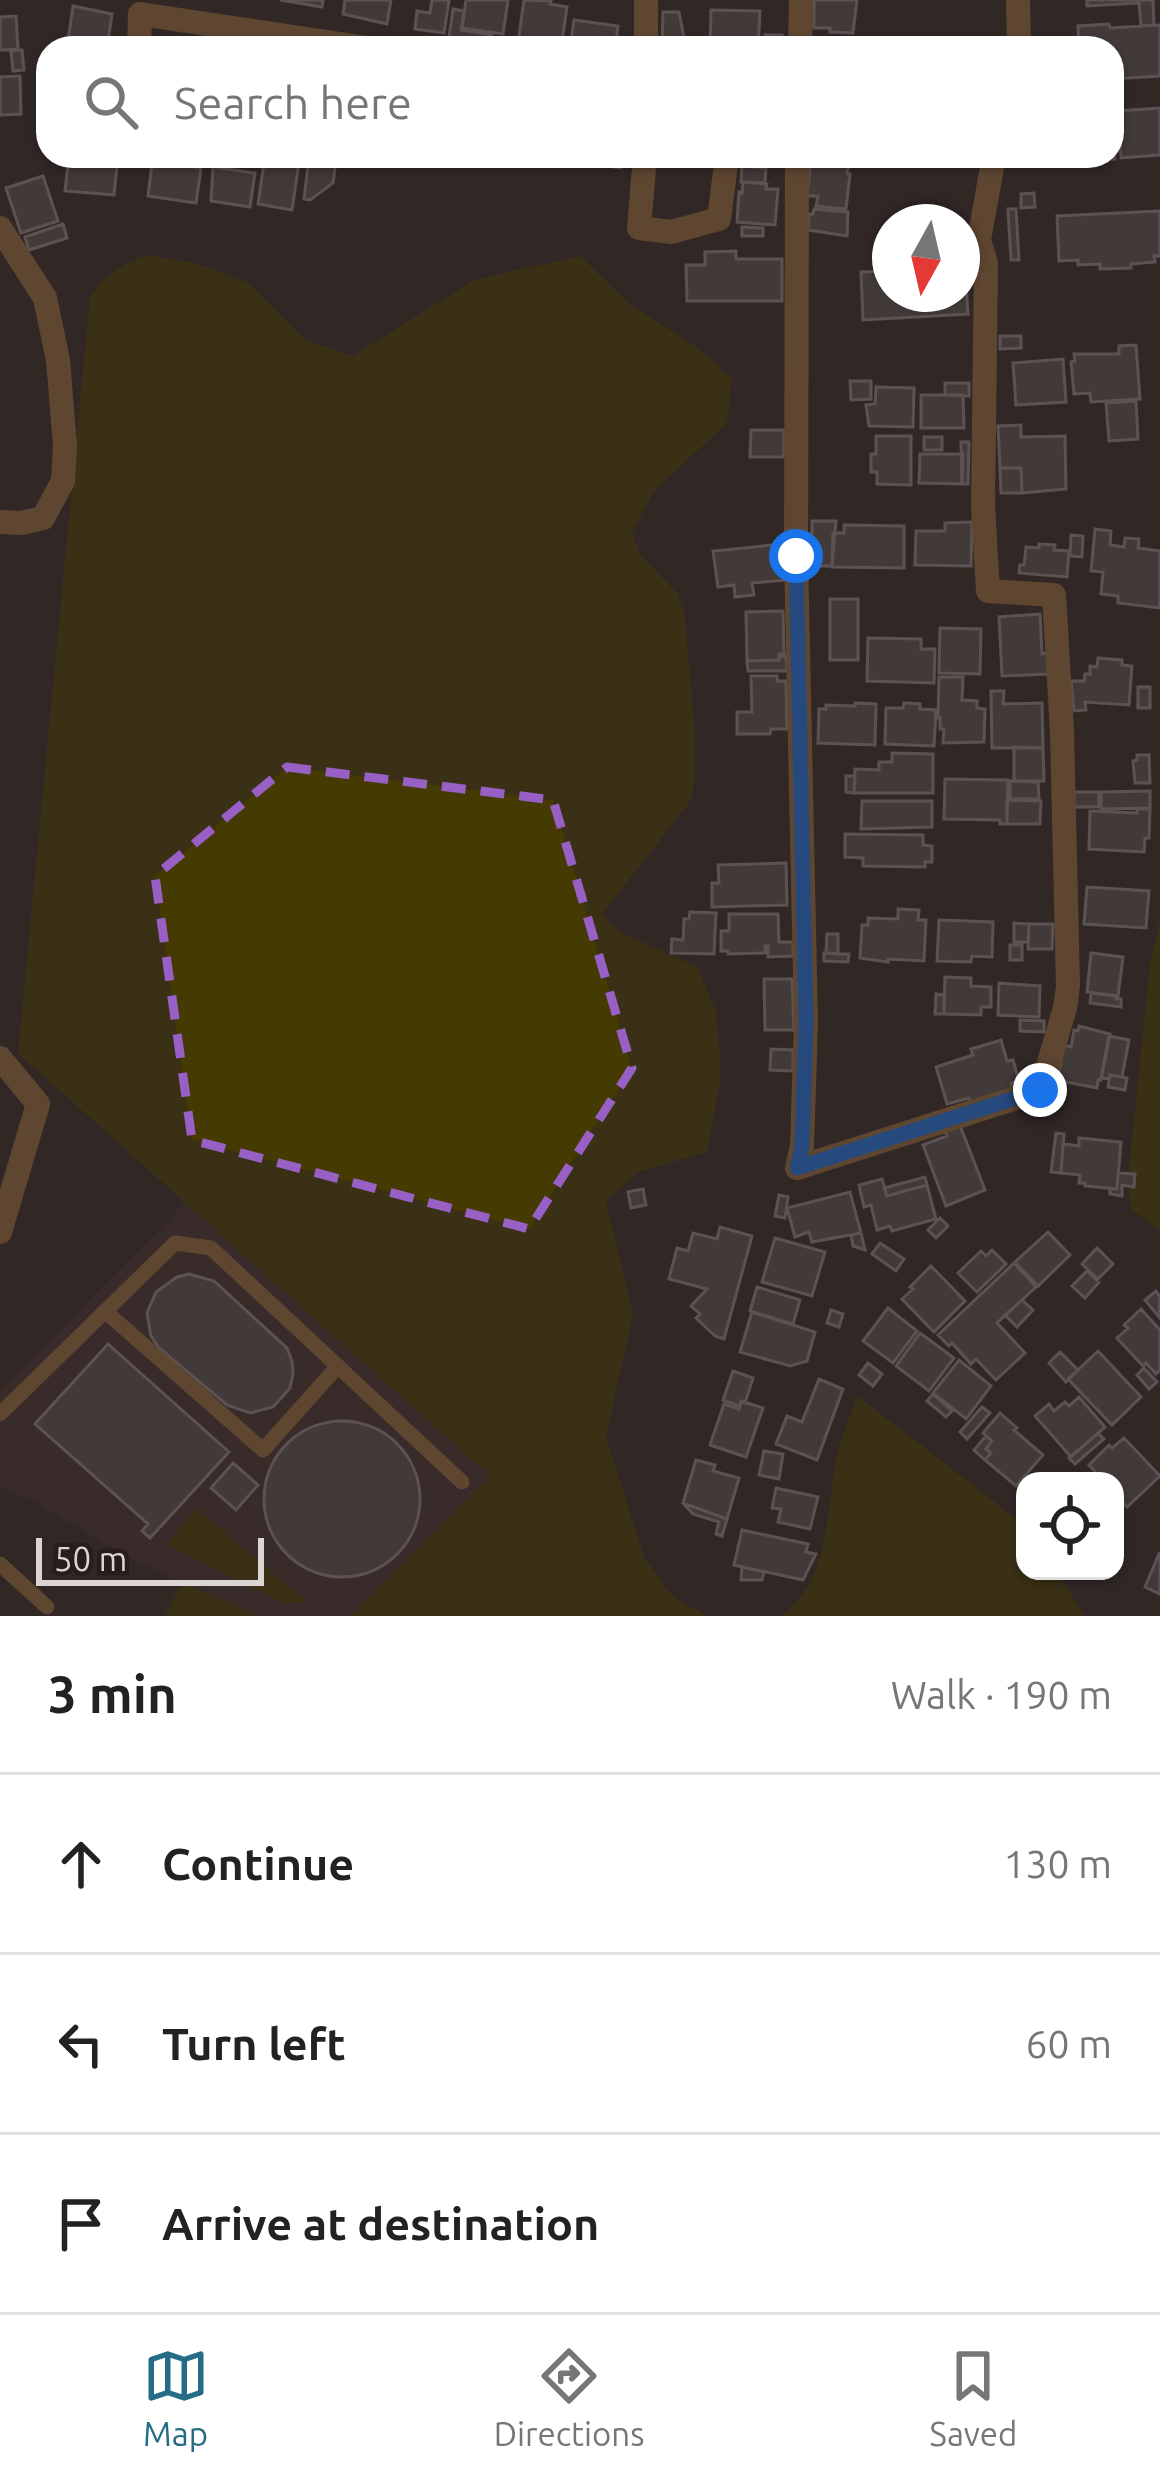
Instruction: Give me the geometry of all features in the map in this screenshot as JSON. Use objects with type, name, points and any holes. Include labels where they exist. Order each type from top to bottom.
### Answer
[{"type":"street","points":[[646,0],[646,36]]},
{"type":"street","points":[[800,36],[801,0]]},
{"type":"street","points":[[1018,0],[1019,36]]},
{"type":"street","points":[[140,36],[140,14],[287,36]]},
{"type":"street","points":[[644,168],[639,228],[671,232],[719,219],[725,168]]},
{"type":"street","points":[[797,168],[796,556],[806,1022],[802,1147],[797,1168],[1040,1090],[1065,1008],[1068,952],[1054,596],[988,592],[983,506],[986,263],[979,240],[992,168]]},
{"type":"street","points":[[0,228],[45,298],[58,361],[64,445],[63,481],[43,518],[0,523]]},
{"type":"street","points":[[0,1058],[38,1104],[0,1232]]},
{"type":"lane","points":[[0,1414],[175,1243],[211,1248],[462,1483]]},
{"type":"lane","points":[[106,1312],[262,1450],[338,1366]]},
{"type":"lane","points":[[0,1564],[47,1607]]},
{"type":"highlighted area","points":[[287,767],[553,800],[632,1068],[529,1229],[192,1140],[155,876]]},
{"type":"shaded area","points":[[148,255],[198,264],[248,283],[305,340],[353,356],[474,280],[580,256],[630,305],[696,346],[732,379],[727,423],[655,490],[632,532],[641,556],[678,594],[685,618],[695,779],[690,802],[602,914],[620,932],[697,967],[716,1011],[720,1082],[707,1152],[638,1172],[606,1201],[633,1315],[606,1436],[644,1557],[673,1597],[707,1616],[350,1616],[490,1476],[18,1053],[90,297],[115,271]]},
{"type":"shaded area","points":[[1160,920],[1160,1230],[1132,1210],[1127,1188],[1150,964]]},
{"type":"shaded area","points":[[185,1203],[490,1477],[350,1616],[259,1616],[135,1561],[0,1487],[0,1391]]},
{"type":"shaded area","points":[[858,1396],[1016,1519],[1016,1580],[1063,1580],[1085,1616],[781,1616],[809,1584],[817,1565],[843,1435]]},
{"type":"shaded area","points":[[196,1508],[306,1601],[285,1604],[167,1545]]},
{"type":"shaded area","points":[[182,1582],[259,1616],[165,1616]]},
{"type":"building","points":[[280,0],[323,0],[322,7]]},
{"type":"building","points":[[345,0],[391,0],[387,24],[343,14]]},
{"type":"building","points":[[432,0],[449,0],[444,33],[415,29],[417,11],[430,13]]},
{"type":"building","points":[[466,0],[508,0],[503,34],[462,28]]},
{"type":"building","points":[[524,0],[567,7],[563,36],[519,36]]},
{"type":"building","points":[[814,0],[857,0],[853,33],[814,28]]},
{"type":"building","points":[[1087,0],[1153,0],[1154,25],[1141,26],[1139,3],[1087,6]]},
{"type":"building","points":[[73,6],[112,14],[109,36],[69,36]]},
{"type":"building","points":[[453,9],[464,11],[461,30],[492,35],[492,36],[449,36]]},
{"type":"building","points":[[711,10],[760,11],[759,36],[710,36]]},
{"type":"building","points":[[663,12],[679,12],[684,36],[662,36]]},
{"type":"building","points":[[16,16],[18,49],[0,50],[0,17]]},
{"type":"building","points":[[574,20],[618,26],[617,36],[572,36]]},
{"type":"building","points":[[1160,25],[1160,76],[1124,78],[1124,36],[1078,36],[1078,26]]},
{"type":"building","points":[[22,50],[24,70],[13,71],[11,51]]},
{"type":"building","points":[[20,76],[21,114],[0,115],[0,77]]},
{"type":"building","points":[[1160,108],[1160,155],[1124,158],[1124,111]]},
{"type":"building","points":[[68,168],[117,168],[114,195],[65,191]]},
{"type":"building","points":[[152,168],[201,168],[196,203],[148,196]]},
{"type":"building","points":[[213,168],[255,173],[250,207],[211,201]]},
{"type":"building","points":[[263,168],[298,168],[292,210],[258,204]]},
{"type":"building","points":[[308,168],[335,168],[333,183],[310,200],[304,199]]},
{"type":"building","points":[[742,168],[766,168],[765,183],[741,182]]},
{"type":"building","points":[[810,168],[848,168],[846,209],[816,206],[818,196],[807,196]]},
{"type":"building","points":[[43,176],[58,221],[21,233],[6,188]]},
{"type":"building","points":[[743,182],[778,189],[775,225],[737,222]]},
{"type":"building","points":[[1034,193],[1035,207],[1021,208],[1021,194]]},
{"type":"building","points":[[814,209],[848,212],[847,236],[808,230]]},
{"type":"building","points":[[1008,209],[1016,209],[1019,260],[1011,260]]},
{"type":"building","points":[[1160,211],[1160,256],[1154,256],[1155,262],[1100,269],[1100,264],[1059,261],[1057,216]]},
{"type":"building","points":[[63,224],[67,238],[29,250],[25,237]]},
{"type":"building","points":[[742,227],[763,228],[763,236],[742,236]]},
{"type":"building","points":[[736,251],[736,259],[782,259],[782,301],[687,301],[686,265],[705,265],[705,252]]},
{"type":"building","points":[[861,272],[872,272],[872,312],[968,314],[863,320]]},
{"type":"building","points":[[1000,336],[1021,336],[1021,348],[1000,349]]},
{"type":"building","points":[[1136,345],[1140,399],[1091,402],[1090,393],[1074,394],[1074,354],[1119,354],[1119,346]]},
{"type":"building","points":[[1063,359],[1066,402],[1016,405],[1013,363]]},
{"type":"building","points":[[850,381],[871,381],[871,399],[851,400]]},
{"type":"building","points":[[945,383],[969,383],[969,396],[945,395]]},
{"type":"building","points":[[876,387],[914,388],[913,427],[869,426],[866,405],[875,404]]},
{"type":"building","points":[[921,395],[963,395],[964,428],[921,428]]},
{"type":"building","points":[[1136,401],[1138,439],[1109,441],[1106,403]]},
{"type":"building","points":[[1021,425],[1021,437],[1065,436],[1066,489],[1022,493],[1021,468],[1000,468],[998,426]]},
{"type":"building","points":[[751,430],[784,430],[784,457],[750,457]]},
{"type":"building","points":[[876,436],[911,436],[911,485],[877,484],[877,472],[871,472]]},
{"type":"building","points":[[924,437],[942,437],[942,450],[924,450]]},
{"type":"building","points":[[961,442],[969,442],[968,484],[962,484]]},
{"type":"building","points":[[920,454],[963,454],[962,484],[919,483]]},
{"type":"building","points":[[1000,468],[1021,468],[1022,493],[1001,493]]},
{"type":"building","points":[[812,521],[836,521],[832,566],[812,566]]},
{"type":"building","points":[[972,522],[971,566],[915,565],[916,531],[945,531],[945,523]]},
{"type":"building","points":[[844,525],[904,526],[904,568],[832,567],[833,533],[844,533]]},
{"type":"building","points":[[1095,529],[1111,531],[1110,545],[1124,547],[1125,538],[1139,539],[1138,548],[1160,551],[1160,608],[1118,603],[1118,596],[1101,594],[1103,572],[1091,571]]},
{"type":"building","points":[[1071,535],[1083,536],[1082,557],[1070,556]]},
{"type":"building","points":[[783,544],[787,580],[752,583],[754,595],[735,597],[734,585],[718,587],[713,551]]},
{"type":"building","points":[[1039,544],[1069,551],[1067,577],[1019,573],[1026,547],[1039,548]]},
{"type":"building","points":[[830,599],[858,599],[858,660],[830,660]]},
{"type":"building","points":[[783,611],[784,654],[779,654],[779,660],[747,661],[746,612]]},
{"type":"building","points":[[1040,614],[1048,674],[1002,676],[999,617]]},
{"type":"building","points":[[940,628],[981,629],[980,674],[939,673]]},
{"type":"building","points":[[868,638],[921,639],[921,649],[935,649],[934,683],[867,681]]},
{"type":"building","points":[[786,656],[787,671],[748,671],[747,661]]},
{"type":"building","points":[[1098,658],[1132,666],[1129,705],[1085,702],[1086,710],[1074,711],[1071,681],[1084,681],[1090,666],[1097,667]]},
{"type":"building","points":[[751,676],[777,676],[777,681],[786,681],[787,729],[737,734],[737,712],[752,712]]},
{"type":"building","points":[[939,677],[963,677],[962,700],[977,701],[977,708],[985,709],[984,742],[943,743]]},
{"type":"building","points":[[1138,687],[1150,687],[1150,708],[1138,708]]},
{"type":"building","points":[[991,691],[1004,691],[1003,704],[1042,703],[1043,748],[992,748]]},
{"type":"building","points":[[904,703],[936,710],[934,746],[885,744],[886,708],[903,708]]},
{"type":"building","points":[[876,704],[875,745],[818,743],[819,709]]},
{"type":"building","points":[[1014,747],[1043,748],[1044,781],[1014,781]]},
{"type":"building","points":[[892,753],[933,754],[933,793],[854,793],[855,769],[879,770],[879,762],[892,762]]},
{"type":"building","points":[[1137,755],[1149,755],[1150,783],[1135,783]]},
{"type":"building","points":[[846,776],[855,776],[854,793],[846,792]]},
{"type":"building","points":[[945,779],[1008,780],[1007,824],[944,819]]},
{"type":"building","points":[[1010,781],[1038,782],[1039,799],[1010,799]]},
{"type":"building","points":[[1150,791],[1150,808],[1101,809],[1101,792]]},
{"type":"building","points":[[1074,792],[1099,792],[1099,807],[1074,807]]},
{"type":"building","points":[[1007,800],[1041,801],[1040,824],[1007,824]]},
{"type":"building","points":[[862,801],[932,801],[932,827],[861,829]]},
{"type":"building","points":[[1137,809],[1150,809],[1144,852],[1089,849],[1090,811],[1137,813]]},
{"type":"building","points":[[845,834],[923,835],[923,845],[932,846],[932,862],[925,862],[925,867],[863,866],[863,858],[845,857]]},
{"type":"building","points":[[786,863],[787,905],[712,907],[718,865]]},
{"type":"building","points":[[1087,887],[1149,891],[1146,928],[1084,924]]},
{"type":"building","points":[[898,909],[919,910],[918,920],[926,920],[924,961],[860,958],[862,925],[868,925],[868,918],[898,919]]},
{"type":"building","points":[[690,912],[716,913],[714,954],[671,953],[672,939],[683,940],[684,919],[689,919]]},
{"type":"building","points":[[729,914],[778,914],[779,942],[793,942],[793,956],[768,957],[768,946],[765,953],[721,951],[721,931],[729,931]]},
{"type":"building","points":[[939,920],[993,922],[992,957],[937,961]]},
{"type":"building","points":[[1014,923],[1029,924],[1028,942],[1014,942]]},
{"type":"building","points":[[1029,924],[1053,924],[1052,949],[1028,949]]},
{"type":"building","points":[[827,934],[838,934],[838,954],[826,953]]},
{"type":"building","points":[[1010,945],[1022,945],[1022,960],[1010,960]]},
{"type":"building","points":[[824,953],[849,954],[848,962],[824,961]]},
{"type":"building","points":[[1091,953],[1123,957],[1118,996],[1087,992]]},
{"type":"building","points":[[945,977],[971,978],[971,986],[991,987],[991,1007],[981,1007],[981,1015],[944,1014]]},
{"type":"building","points":[[764,979],[792,979],[794,1030],[765,1030]]},
{"type":"building","points":[[999,983],[1040,986],[1039,1017],[998,1015]]},
{"type":"building","points":[[1091,993],[1116,996],[1121,1007],[1090,1003]]},
{"type":"building","points":[[936,994],[944,995],[944,1014],[935,1014]]},
{"type":"building","points":[[1020,1020],[1044,1021],[1044,1032],[1020,1031]]},
{"type":"building","points":[[1079,1026],[1110,1034],[1097,1088],[1058,1078],[1064,1045],[1071,1047]]},
{"type":"building","points":[[1109,1036],[1129,1040],[1122,1077],[1101,1078]]},
{"type":"building","points":[[1001,1040],[1019,1081],[1011,1083],[1012,1089],[947,1104],[936,1067]]},
{"type":"building","points":[[771,1049],[793,1050],[793,1071],[770,1070]]},
{"type":"building","points":[[1110,1075],[1127,1078],[1125,1090],[1108,1087]]},
{"type":"building","points":[[959,1123],[985,1190],[946,1206],[923,1145],[947,1136],[944,1129]]},
{"type":"building","points":[[1056,1133],[1064,1134],[1061,1173],[1051,1172]]},
{"type":"building","points":[[1079,1138],[1121,1142],[1117,1189],[1085,1186],[1079,1183],[1080,1175],[1061,1173],[1063,1144],[1079,1146]]},
{"type":"building","points":[[1118,1173],[1135,1174],[1134,1187],[1122,1185],[1122,1196],[1110,1194],[1110,1188],[1117,1189]]},
{"type":"building","points":[[925,1177],[927,1185],[887,1196],[884,1188]]},
{"type":"building","points":[[882,1179],[887,1196],[927,1185],[936,1219],[892,1231],[890,1226],[877,1230],[871,1205],[864,1207],[859,1185]]},
{"type":"building","points":[[643,1189],[646,1205],[631,1208],[628,1192]]},
{"type":"building","points":[[850,1192],[861,1233],[812,1242],[809,1232],[795,1237],[787,1208]]},
{"type":"building","points":[[779,1195],[788,1197],[785,1218],[775,1216]]},
{"type":"building","points":[[940,1218],[948,1226],[936,1238],[928,1230]]},
{"type":"building","points":[[720,1227],[752,1236],[724,1339],[696,1318],[700,1314],[691,1306],[707,1289],[669,1279],[677,1248],[688,1251],[693,1233],[717,1239]]},
{"type":"building","points":[[1048,1232],[1070,1255],[1038,1286],[1015,1262]]},
{"type":"building","points":[[861,1233],[865,1250],[853,1246],[851,1235]]},
{"type":"building","points":[[775,1238],[825,1252],[812,1296],[762,1282]]},
{"type":"building","points":[[880,1243],[904,1259],[896,1271],[872,1254]]},
{"type":"building","points":[[1097,1248],[1113,1264],[1098,1279],[1082,1264]]},
{"type":"building","points":[[992,1250],[1006,1264],[977,1292],[958,1273],[981,1251],[986,1256]]},
{"type":"building","points":[[1014,1263],[1036,1287],[997,1323],[1025,1353],[996,1380],[976,1359],[971,1364],[938,1335]]},
{"type":"building","points":[[931,1266],[965,1301],[934,1332],[902,1299]]},
{"type":"building","points":[[1087,1271],[1099,1282],[1085,1298],[1072,1286]]},
{"type":"building","points":[[189,1274],[214,1281],[287,1348],[293,1374],[290,1388],[273,1407],[250,1413],[227,1405],[151,1336],[147,1313],[156,1292]]},
{"type":"building","points":[[757,1287],[800,1300],[793,1324],[750,1311]]},
{"type":"building","points":[[1156,1291],[1160,1297],[1159,1317],[1145,1300]]},
{"type":"building","points":[[1022,1300],[1033,1310],[1017,1327],[1005,1315]]},
{"type":"building","points":[[888,1308],[917,1331],[893,1363],[863,1341]]},
{"type":"building","points":[[1141,1309],[1160,1330],[1160,1370],[1156,1374],[1117,1338]]},
{"type":"building","points":[[831,1310],[843,1314],[839,1327],[827,1323]]},
{"type":"building","points":[[752,1312],[815,1332],[807,1361],[790,1366],[740,1352]]},
{"type":"building","points":[[920,1333],[954,1358],[929,1391],[896,1366]]},
{"type":"building","points":[[108,1344],[229,1452],[150,1538],[142,1531],[148,1524],[35,1424]]},
{"type":"building","points":[[1098,1351],[1141,1397],[1112,1425],[1068,1379]]},
{"type":"building","points":[[1060,1352],[1078,1370],[1066,1382],[1049,1363]]},
{"type":"building","points":[[959,1360],[991,1386],[966,1419],[933,1393]]},
{"type":"building","points":[[868,1363],[882,1374],[873,1386],[859,1375]]},
{"type":"building","points":[[1144,1368],[1157,1382],[1149,1389],[1137,1375]]},
{"type":"building","points":[[733,1371],[753,1378],[740,1406],[723,1400]]},
{"type":"building","points":[[819,1379],[843,1389],[817,1460],[776,1444],[787,1416],[802,1422]]},
{"type":"building","points":[[933,1394],[952,1411],[946,1417],[927,1401]]},
{"type":"building","points":[[1079,1397],[1105,1427],[1071,1457],[1035,1416],[1049,1404],[1054,1411]]},
{"type":"building","points":[[741,1401],[763,1408],[746,1457],[710,1445],[724,1404],[739,1409]]},
{"type":"building","points":[[982,1407],[990,1413],[967,1439],[960,1432]]},
{"type":"building","points":[[1000,1413],[1043,1455],[1028,1472],[1016,1472],[1016,1486],[985,1460],[992,1441],[983,1433]]},
{"type":"building","points":[[342,1421],[372,1427],[397,1444],[414,1469],[420,1499],[414,1529],[397,1554],[372,1571],[342,1577],[312,1571],[287,1554],[270,1529],[264,1499],[270,1469],[287,1444],[312,1427]]},
{"type":"building","points":[[1098,1433],[1104,1439],[1075,1464],[1069,1458]]},
{"type":"building","points":[[986,1436],[992,1441],[985,1460],[974,1450]]},
{"type":"building","points":[[1124,1438],[1160,1476],[1127,1507],[1124,1472],[1096,1472],[1089,1465],[1109,1445],[1112,1448]]},
{"type":"building","points":[[764,1451],[783,1454],[779,1479],[759,1475]]},
{"type":"building","points":[[696,1460],[739,1478],[727,1519],[683,1503]]},
{"type":"building","points":[[233,1463],[258,1485],[236,1510],[211,1488]]},
{"type":"building","points":[[776,1488],[818,1497],[810,1529],[778,1522],[781,1509],[772,1508]]},
{"type":"building","points":[[683,1503],[727,1519],[722,1536],[716,1534],[719,1522],[693,1514]]},
{"type":"building","points":[[742,1530],[808,1544],[806,1552],[816,1554],[803,1580],[734,1565]]},
{"type":"building","points":[[1160,1555],[1160,1594],[1145,1587]]},
{"type":"building","points":[[742,1567],[764,1572],[762,1580],[741,1580]]},
{"type":"route","points":[[796,556],[806,1022],[802,1147],[797,1168],[1040,1090]]}]
